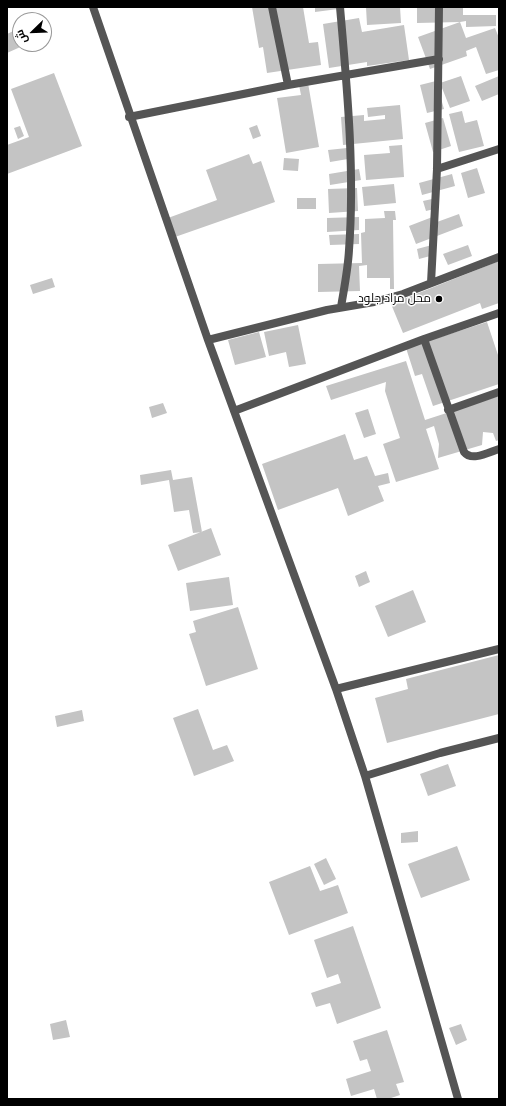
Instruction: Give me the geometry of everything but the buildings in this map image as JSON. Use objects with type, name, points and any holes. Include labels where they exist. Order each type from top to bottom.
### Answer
[{"type":"street","points":[[93,7],[129,117],[208,340],[336,689],[365,776],[458,1099]]},
{"type":"street","points":[[272,7],[288,85]]},
{"type":"street","points":[[340,7],[346,75],[351,176],[350,251],[341,308]]},
{"type":"street","points":[[431,283],[437,169],[439,7]]},
{"type":"street","points":[[129,117],[288,85],[439,59]]},
{"type":"street","points":[[437,169],[499,149]]},
{"type":"street","points":[[208,340],[341,308],[381,300],[499,257]]},
{"type":"street","points":[[234,411],[424,339],[499,313]]},
{"type":"street","points":[[424,339],[448,410],[462,448],[467,456],[477,456],[499,449]]},
{"type":"street","points":[[448,410],[499,392]]},
{"type":"street","points":[[336,689],[499,649]]},
{"type":"street","points":[[365,776],[499,738]]},
{"type":"place","name":"محل مراد جلود","points":[[439,299]]}]
